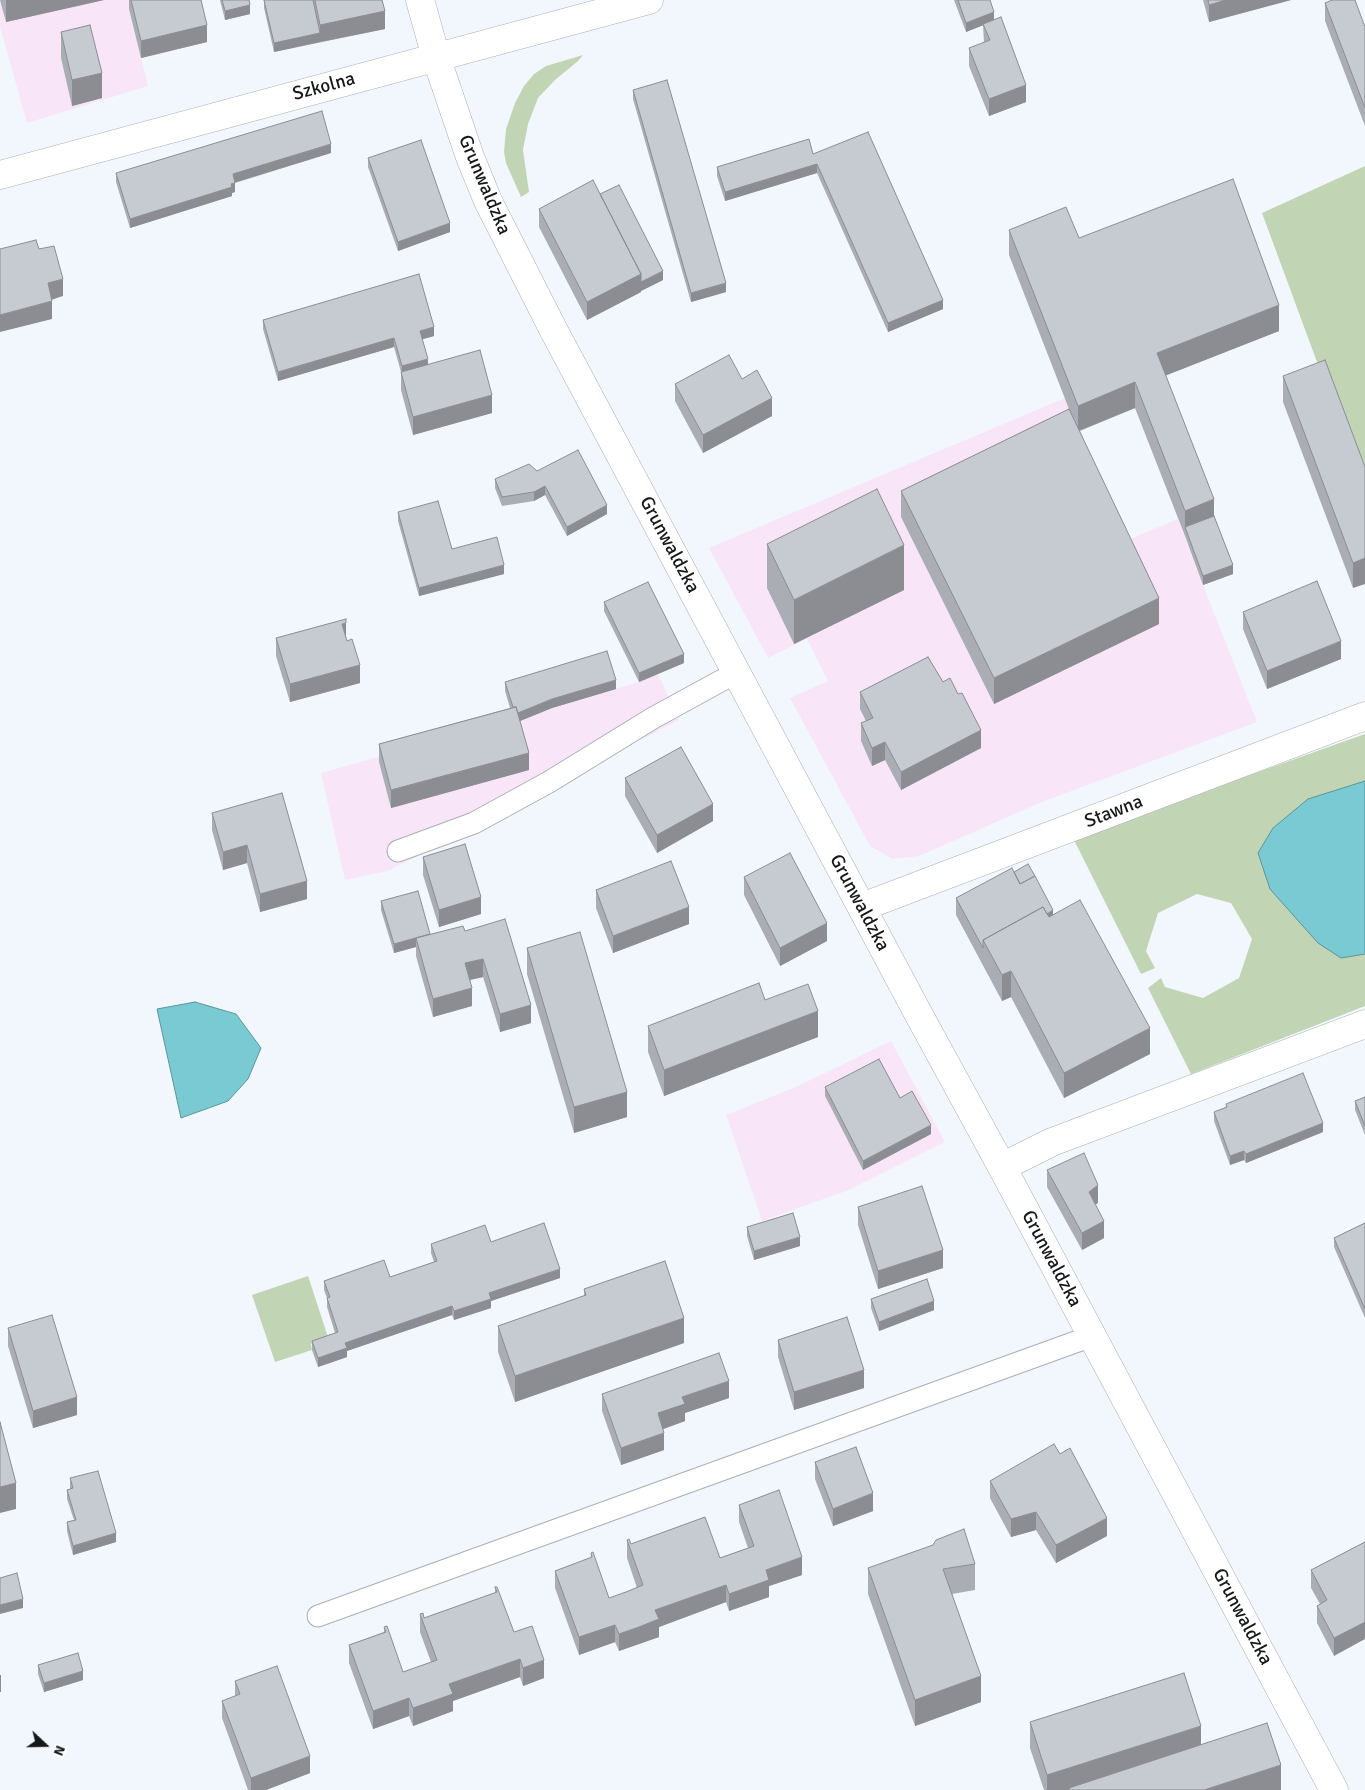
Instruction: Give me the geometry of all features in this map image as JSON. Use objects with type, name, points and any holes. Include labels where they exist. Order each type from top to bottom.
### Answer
[{"type":"street","name":"Grunwaldzka","points":[[420,0],[436,57],[470,157],[501,229],[1334,1790]]},
{"type":"street","name":"Szkolna","points":[[0,174],[649,0]]},
{"type":"street","name":"Stawna","points":[[862,907],[1365,716]]},
{"type":"street","points":[[1002,1167],[1052,1142],[1365,1024]]},
{"type":"lane","points":[[398,851],[474,824],[549,782],[653,718],[737,672]]},
{"type":"lane","points":[[318,1616],[1092,1336]]},
{"type":"shaded area","points":[[0,0],[149,0],[129,9],[148,86],[27,123],[0,27]]},
{"type":"shaded area","points":[[1065,398],[1120,543],[1178,519],[1257,722],[1042,802],[919,856],[893,859],[870,846],[790,698],[828,681],[807,639],[768,658],[709,548]]},
{"type":"shaded area","points":[[658,674],[679,720],[388,871],[345,880],[321,773],[537,712],[635,683]]},
{"type":"shaded area","points":[[891,1041],[945,1142],[849,1190],[762,1221],[726,1115],[798,1086]]},
{"type":"green space","points":[[583,55],[538,98],[528,124],[523,150],[529,192],[521,197],[506,163],[504,152],[506,129],[515,103],[524,86],[534,74],[546,66]]},
{"type":"green space","points":[[1365,166],[1365,492],[1262,213]]},
{"type":"green space","points":[[1365,734],[1365,1006],[1191,1074],[1148,988],[1161,978],[1165,987],[1203,998],[1239,978],[1252,939],[1231,903],[1197,894],[1158,913],[1146,951],[1155,968],[1141,974],[1073,838]]},
{"type":"green space","points":[[308,1276],[328,1337],[311,1344],[312,1350],[275,1362],[252,1295]]},
{"type":"water","points":[[1365,781],[1365,954],[1341,958],[1318,943],[1270,889],[1258,853],[1273,828],[1308,799]]},
{"type":"water","points":[[195,1002],[236,1014],[261,1048],[248,1079],[228,1101],[181,1118],[157,1009]]},
{"type":"building","points":[[131,0],[201,0],[207,25],[141,41]]},
{"type":"building","points":[[222,0],[249,0],[250,5],[225,11]]},
{"type":"building","points":[[264,0],[313,0],[320,33],[274,43]]},
{"type":"building","points":[[315,0],[382,0],[385,11],[320,25]]},
{"type":"building","points":[[958,0],[990,0],[994,12],[966,23]]},
{"type":"building","points":[[1208,0],[1226,0],[1209,5]]},
{"type":"building","points":[[1332,0],[1355,0],[1365,27],[1365,108],[1325,3]]},
{"type":"building","points":[[1001,17],[1026,85],[989,99],[969,48],[990,40],[983,24]]},
{"type":"building","points":[[90,25],[102,73],[72,80],[61,32]]},
{"type":"building","points":[[667,80],[726,283],[691,293],[633,90]]},
{"type":"building","points":[[322,111],[331,144],[233,174],[235,183],[231,184],[232,187],[130,219],[116,173]]},
{"type":"building","points":[[868,132],[943,300],[888,323],[817,164],[725,192],[717,167],[809,139],[813,154]]},
{"type":"building","points":[[421,140],[450,223],[398,242],[368,158]]},
{"type":"building","points":[[1233,179],[1279,305],[1157,353],[1214,499],[1185,511],[1135,382],[1078,406],[1009,230],[1066,207],[1079,238]]},
{"type":"building","points":[[593,180],[641,274],[587,302],[539,209]]},
{"type":"building","points":[[619,185],[663,271],[641,282],[641,274],[600,194]]},
{"type":"building","points":[[36,240],[39,249],[54,246],[63,279],[48,283],[52,301],[0,315],[0,249]]},
{"type":"building","points":[[419,274],[434,327],[420,331],[428,359],[402,366],[394,338],[278,372],[263,320]]},
{"type":"building","points":[[480,350],[492,395],[413,417],[401,372]]},
{"type":"building","points":[[729,355],[742,379],[757,370],[772,398],[703,435],[675,384]]},
{"type":"building","points":[[1325,360],[1365,467],[1365,558],[1353,563],[1283,376]]},
{"type":"building","points":[[1069,409],[1159,598],[994,678],[901,491]]},
{"type":"building","points":[[578,450],[607,505],[567,527],[545,486],[534,492],[502,497],[495,479],[529,464],[537,471]]},
{"type":"building","points":[[877,489],[904,545],[794,600],[767,544]]},
{"type":"building","points":[[438,501],[452,549],[497,537],[504,565],[419,588],[398,512]]},
{"type":"building","points":[[1214,516],[1233,565],[1203,576],[1185,527]]},
{"type":"building","points":[[1317,581],[1341,641],[1267,671],[1243,612]]},
{"type":"building","points":[[648,582],[684,654],[639,673],[604,602]]},
{"type":"building","points":[[346,619],[346,623],[342,624],[347,641],[352,639],[360,665],[290,684],[276,638]]},
{"type":"building","points":[[607,651],[616,680],[552,699],[518,713],[516,707],[513,707],[505,682]]},
{"type":"building","points":[[928,657],[943,682],[950,678],[958,694],[962,693],[981,730],[901,772],[885,742],[872,748],[861,723],[873,718],[860,692]]},
{"type":"building","points":[[516,707],[529,753],[391,790],[379,744]]},
{"type":"building","points":[[681,747],[713,804],[657,835],[625,778]]},
{"type":"building","points":[[282,793],[307,881],[260,894],[247,845],[223,852],[212,813]]},
{"type":"building","points":[[465,844],[481,897],[439,910],[423,857]]},
{"type":"building","points":[[790,853],[827,923],[780,948],[744,877]]},
{"type":"building","points":[[671,861],[689,907],[613,936],[596,890]]},
{"type":"building","points":[[1028,864],[1035,876],[1020,884],[1014,872]]},
{"type":"building","points":[[1012,868],[1020,884],[1035,876],[1053,910],[1047,914],[1043,907],[983,940],[983,948],[956,898]]},
{"type":"building","points":[[418,891],[430,934],[394,944],[381,901]]},
{"type":"building","points":[[1080,900],[1150,1028],[1064,1073],[1011,971],[1002,975],[983,940],[1043,907],[1049,917]]},
{"type":"building","points":[[505,919],[531,1005],[500,1014],[483,959],[465,963],[472,988],[433,999],[416,938],[463,926],[465,931]]},
{"type":"building","points":[[580,932],[627,1092],[574,1107],[527,948]]},
{"type":"building","points":[[759,983],[765,1000],[808,984],[818,1011],[664,1070],[648,1026]]},
{"type":"building","points":[[879,1059],[900,1098],[912,1091],[931,1125],[863,1161],[825,1087]]},
{"type":"building","points":[[1303,1073],[1323,1123],[1246,1154],[1244,1151],[1230,1156],[1214,1112],[1227,1107],[1226,1104]]},
{"type":"building","points":[[1365,1097],[1365,1126],[1355,1101]]},
{"type":"building","points":[[1084,1153],[1098,1185],[1089,1192],[1104,1221],[1082,1233],[1047,1170]]},
{"type":"building","points":[[922,1186],[943,1250],[878,1271],[858,1207]]},
{"type":"building","points":[[793,1213],[800,1237],[754,1251],[747,1227]]},
{"type":"building","points":[[544,1223],[560,1269],[489,1293],[491,1299],[454,1311],[452,1306],[345,1343],[347,1348],[318,1358],[312,1341],[338,1332],[327,1298],[330,1297],[324,1281],[384,1260],[390,1277],[437,1261],[431,1244],[485,1225],[491,1242]]},
{"type":"building","points":[[1365,1223],[1365,1309],[1334,1238]]},
{"type":"building","points":[[665,1261],[684,1318],[515,1376],[498,1326],[586,1295],[584,1289]]},
{"type":"building","points":[[927,1279],[934,1301],[879,1322],[871,1299]]},
{"type":"building","points":[[52,1315],[77,1397],[33,1411],[8,1328]]},
{"type":"building","points":[[847,1317],[864,1370],[794,1392],[778,1340]]},
{"type":"building","points":[[719,1353],[729,1381],[682,1397],[685,1404],[658,1413],[664,1433],[621,1448],[602,1394]]},
{"type":"building","points":[[0,1422],[16,1483],[0,1487]]},
{"type":"building","points":[[1054,1444],[1060,1454],[1070,1448],[1107,1518],[1056,1545],[1036,1512],[1011,1519],[990,1481]]},
{"type":"building","points":[[856,1447],[873,1493],[833,1509],[815,1462]]},
{"type":"building","points":[[98,1471],[116,1533],[73,1546],[67,1522],[76,1520],[67,1490],[73,1488],[70,1478]]},
{"type":"building","points":[[779,1490],[802,1557],[766,1570],[769,1580],[729,1594],[726,1585],[655,1610],[659,1619],[639,1627],[619,1634],[615,1625],[579,1637],[555,1571],[592,1557],[591,1553],[593,1552],[609,1598],[626,1592],[643,1585],[627,1540],[629,1539],[631,1544],[705,1517],[720,1558],[754,1546],[739,1505]]},
{"type":"building","points":[[964,1529],[975,1564],[943,1569],[981,1676],[915,1700],[868,1568],[933,1545],[936,1540]]},
{"type":"building","points":[[1365,1542],[1365,1622],[1334,1638],[1317,1606],[1327,1600],[1311,1570]]},
{"type":"building","points":[[17,1573],[23,1599],[0,1605],[0,1578]]},
{"type":"building","points":[[495,1587],[497,1587],[514,1632],[532,1626],[544,1660],[523,1668],[520,1659],[449,1684],[453,1694],[413,1708],[409,1698],[373,1711],[349,1645],[386,1632],[384,1627],[387,1626],[403,1672],[437,1660],[420,1614],[423,1613],[424,1618],[497,1592]]},
{"type":"building","points":[[78,1653],[83,1671],[44,1683],[38,1665]]},
{"type":"building","points":[[277,1666],[310,1756],[251,1778],[222,1701],[240,1694],[235,1681]]},
{"type":"building","points":[[1184,1673],[1201,1726],[1047,1775],[1030,1722]]},
{"type":"building","points":[[1267,1723],[1281,1765],[1204,1790],[1070,1790],[1069,1788]]}]
